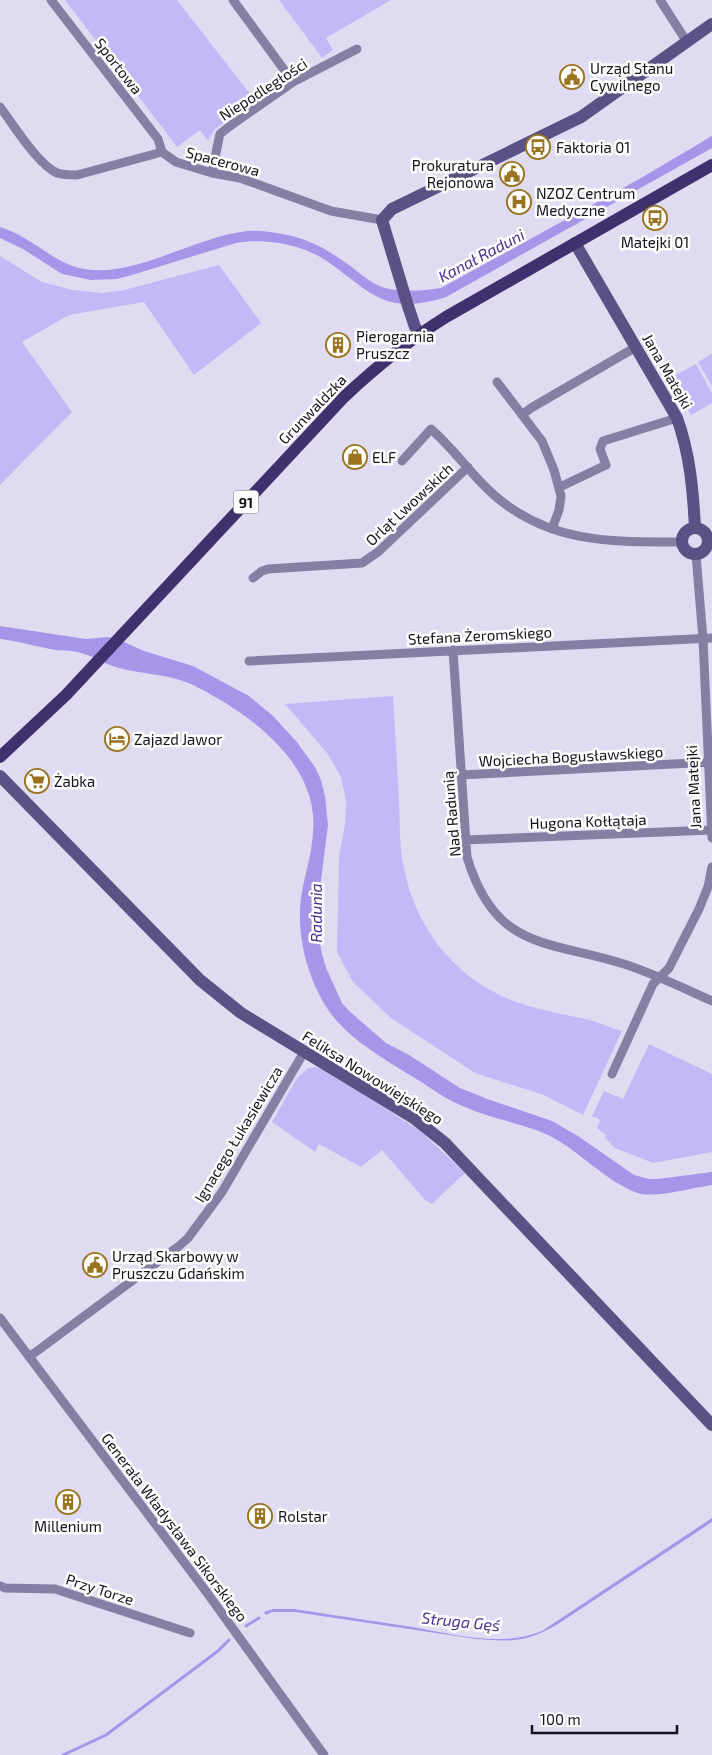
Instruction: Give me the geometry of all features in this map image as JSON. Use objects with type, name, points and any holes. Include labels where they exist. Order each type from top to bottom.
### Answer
[{"type":"main road","name":"Grunwaldzka","points":[[0,757],[66,695],[344,397],[394,352],[419,334],[712,165]]},
{"type":"street","name":"Sportowa","points":[[51,0],[158,139],[162,152]]},
{"type":"street","points":[[233,0],[293,82]]},
{"type":"street","points":[[660,0],[687,42]]},
{"type":"street","points":[[419,334],[408,306],[382,220],[392,209],[580,117],[712,24]]},
{"type":"street","name":"Niepodległości","points":[[212,173],[220,134],[293,82],[357,49]]},
{"type":"street","points":[[0,107],[42,163],[57,173],[77,175],[162,152]]},
{"type":"street","name":"Spacerowa","points":[[162,152],[176,162],[212,173],[240,178],[331,211],[382,220]]},
{"type":"street","name":"Jana Matejki","points":[[575,243],[677,418],[685,440],[690,468],[696,528]]},
{"type":"street","points":[[522,416],[531,408],[636,347]]},
{"type":"street","points":[[497,382],[542,441],[560,487],[559,510],[552,529]]},
{"type":"street","points":[[560,487],[606,465],[600,449],[603,441],[677,418]]},
{"type":"street","points":[[402,462],[431,429],[446,442],[483,484],[509,507],[532,520],[580,538],[603,541],[682,542]]},
{"type":"street","name":"Orląt Lwowskich","points":[[253,578],[268,569],[362,563],[378,552],[468,467]]},
{"type":"street","points":[[696,528],[706,533],[710,540],[704,552],[696,555],[686,551],[682,542],[685,532],[696,528]]},
{"type":"street","name":"Jana Matejki","points":[[696,555],[707,638],[712,838]]},
{"type":"street","name":"Stefana Żeromskiego","points":[[249,661],[707,638]]},
{"type":"street","name":"Nad Radunią","points":[[452,650],[464,840],[473,877],[481,894],[494,913],[510,928],[527,937],[550,946],[624,964],[659,977],[712,1001]]},
{"type":"street","name":"Wojciecha Bogusławskiego","points":[[461,775],[710,762]]},
{"type":"street","name":"Feliksa Nowowiejskiego","points":[[0,776],[200,980],[237,1011],[415,1119],[438,1137],[712,1425]]},
{"type":"street","name":"Hugona Kołłątaja","points":[[464,840],[712,830]]},
{"type":"street","points":[[612,1074],[653,984],[669,968],[699,909],[708,887],[712,867]]},
{"type":"street","name":"Ignacego Łukasiewicza","points":[[30,1357],[188,1238],[222,1192],[304,1052]]},
{"type":"street","name":"Generała Władysława Sikorskiego","points":[[0,1318],[193,1574],[324,1755]]},
{"type":"street","name":"Przy Torze","points":[[0,1586],[5,1588],[55,1589],[190,1633]]},
{"type":"shaded area","points":[[65,0],[177,0],[254,99],[214,130],[208,141],[200,130],[177,147]]},
{"type":"shaded area","points":[[279,0],[391,0],[326,38],[333,50],[322,58]]},
{"type":"shaded area","points":[[0,256],[42,282],[73,290],[103,293],[124,290],[219,265],[261,323],[194,375],[144,302],[69,315],[22,342],[72,412],[0,485]]},
{"type":"shaded area","points":[[712,354],[712,386],[698,362]]},
{"type":"shaded area","points":[[696,364],[712,393],[712,403],[691,415],[670,378]]},
{"type":"shaded area","points":[[393,696],[400,836],[405,873],[410,893],[418,911],[439,946],[468,975],[484,987],[502,996],[523,1004],[590,1020],[622,1031],[583,1115],[544,1095],[475,1073],[391,1018],[353,982],[337,952],[339,856],[345,825],[346,801],[341,777],[327,753],[285,704]]},
{"type":"shaded area","points":[[649,1044],[712,1074],[712,1152],[653,1163],[615,1148],[605,1138],[606,1135],[597,1128],[600,1120],[592,1116],[604,1091],[623,1099]]},
{"type":"shaded area","points":[[308,1068],[324,1069],[420,1131],[465,1173],[432,1204],[425,1200],[382,1150],[361,1167],[319,1144],[315,1152],[272,1122],[297,1078]]},
{"type":"water","points":[[712,136],[712,148],[446,297],[425,302],[407,304],[379,298],[315,254],[294,246],[270,242],[236,243],[117,279],[91,280],[62,274],[23,249],[0,238],[0,227],[18,235],[68,264],[84,269],[104,270],[124,268],[145,262],[228,234],[265,231],[292,236],[320,247],[381,287],[406,291],[441,288],[641,178]]},
{"type":"water","name":"Radunia","points":[[0,626],[86,639],[108,637],[144,651],[193,666],[249,696],[273,716],[296,741],[315,767],[321,780],[328,825],[317,912],[318,932],[326,968],[342,1003],[349,1011],[386,1043],[409,1055],[460,1088],[552,1121],[578,1136],[634,1175],[658,1179],[712,1172],[712,1185],[649,1195],[635,1192],[617,1183],[568,1147],[547,1135],[453,1102],[358,1041],[337,1022],[329,1011],[315,986],[305,957],[300,927],[300,912],[302,890],[310,857],[313,810],[298,770],[285,753],[270,736],[253,722],[217,698],[190,684],[172,678],[119,668],[78,652],[56,650],[0,639]]},
{"type":"water","points":[[712,1518],[712,1522],[558,1624],[537,1634],[519,1639],[499,1640],[476,1639],[295,1612],[272,1612],[266,1615],[264,1612],[273,1609],[294,1609],[477,1638],[510,1639],[527,1636],[542,1631]]},
{"type":"waterway","name":"Struga Gęś","points":[[246,1626],[259,1618]]},
{"type":"waterway","name":"Struga Gęś","points":[[63,1755],[106,1735],[218,1651],[229,1640]]},
{"type":"place","name":"Urząd Stanu Cywilnego","points":[[572,77]]},
{"type":"place","name":"Faktoria 01","points":[[538,147]]},
{"type":"place","name":"Prokuratura Rejonowa","points":[[512,174]]},
{"type":"place","name":"NZOZ Centrum Medyczne","points":[[519,202]]},
{"type":"place","name":"Matejki 01","points":[[655,218]]},
{"type":"place","name":"Pierogarnia Pruszcz","points":[[338,345]]},
{"type":"place","name":"ELF","points":[[355,457]]},
{"type":"place","name":"Zajazd Jawor","points":[[117,739]]},
{"type":"place","name":"Żabka","points":[[37,781]]},
{"type":"place","name":"Urząd Skarbowy w Pruszczu Gdańskim","points":[[95,1265]]},
{"type":"place","name":"Millenium","points":[[68,1502]]},
{"type":"place","name":"Rolstar","points":[[260,1516]]},
{"type":"water label","name":"Kanał Raduni","points":[[481,255]]}]
